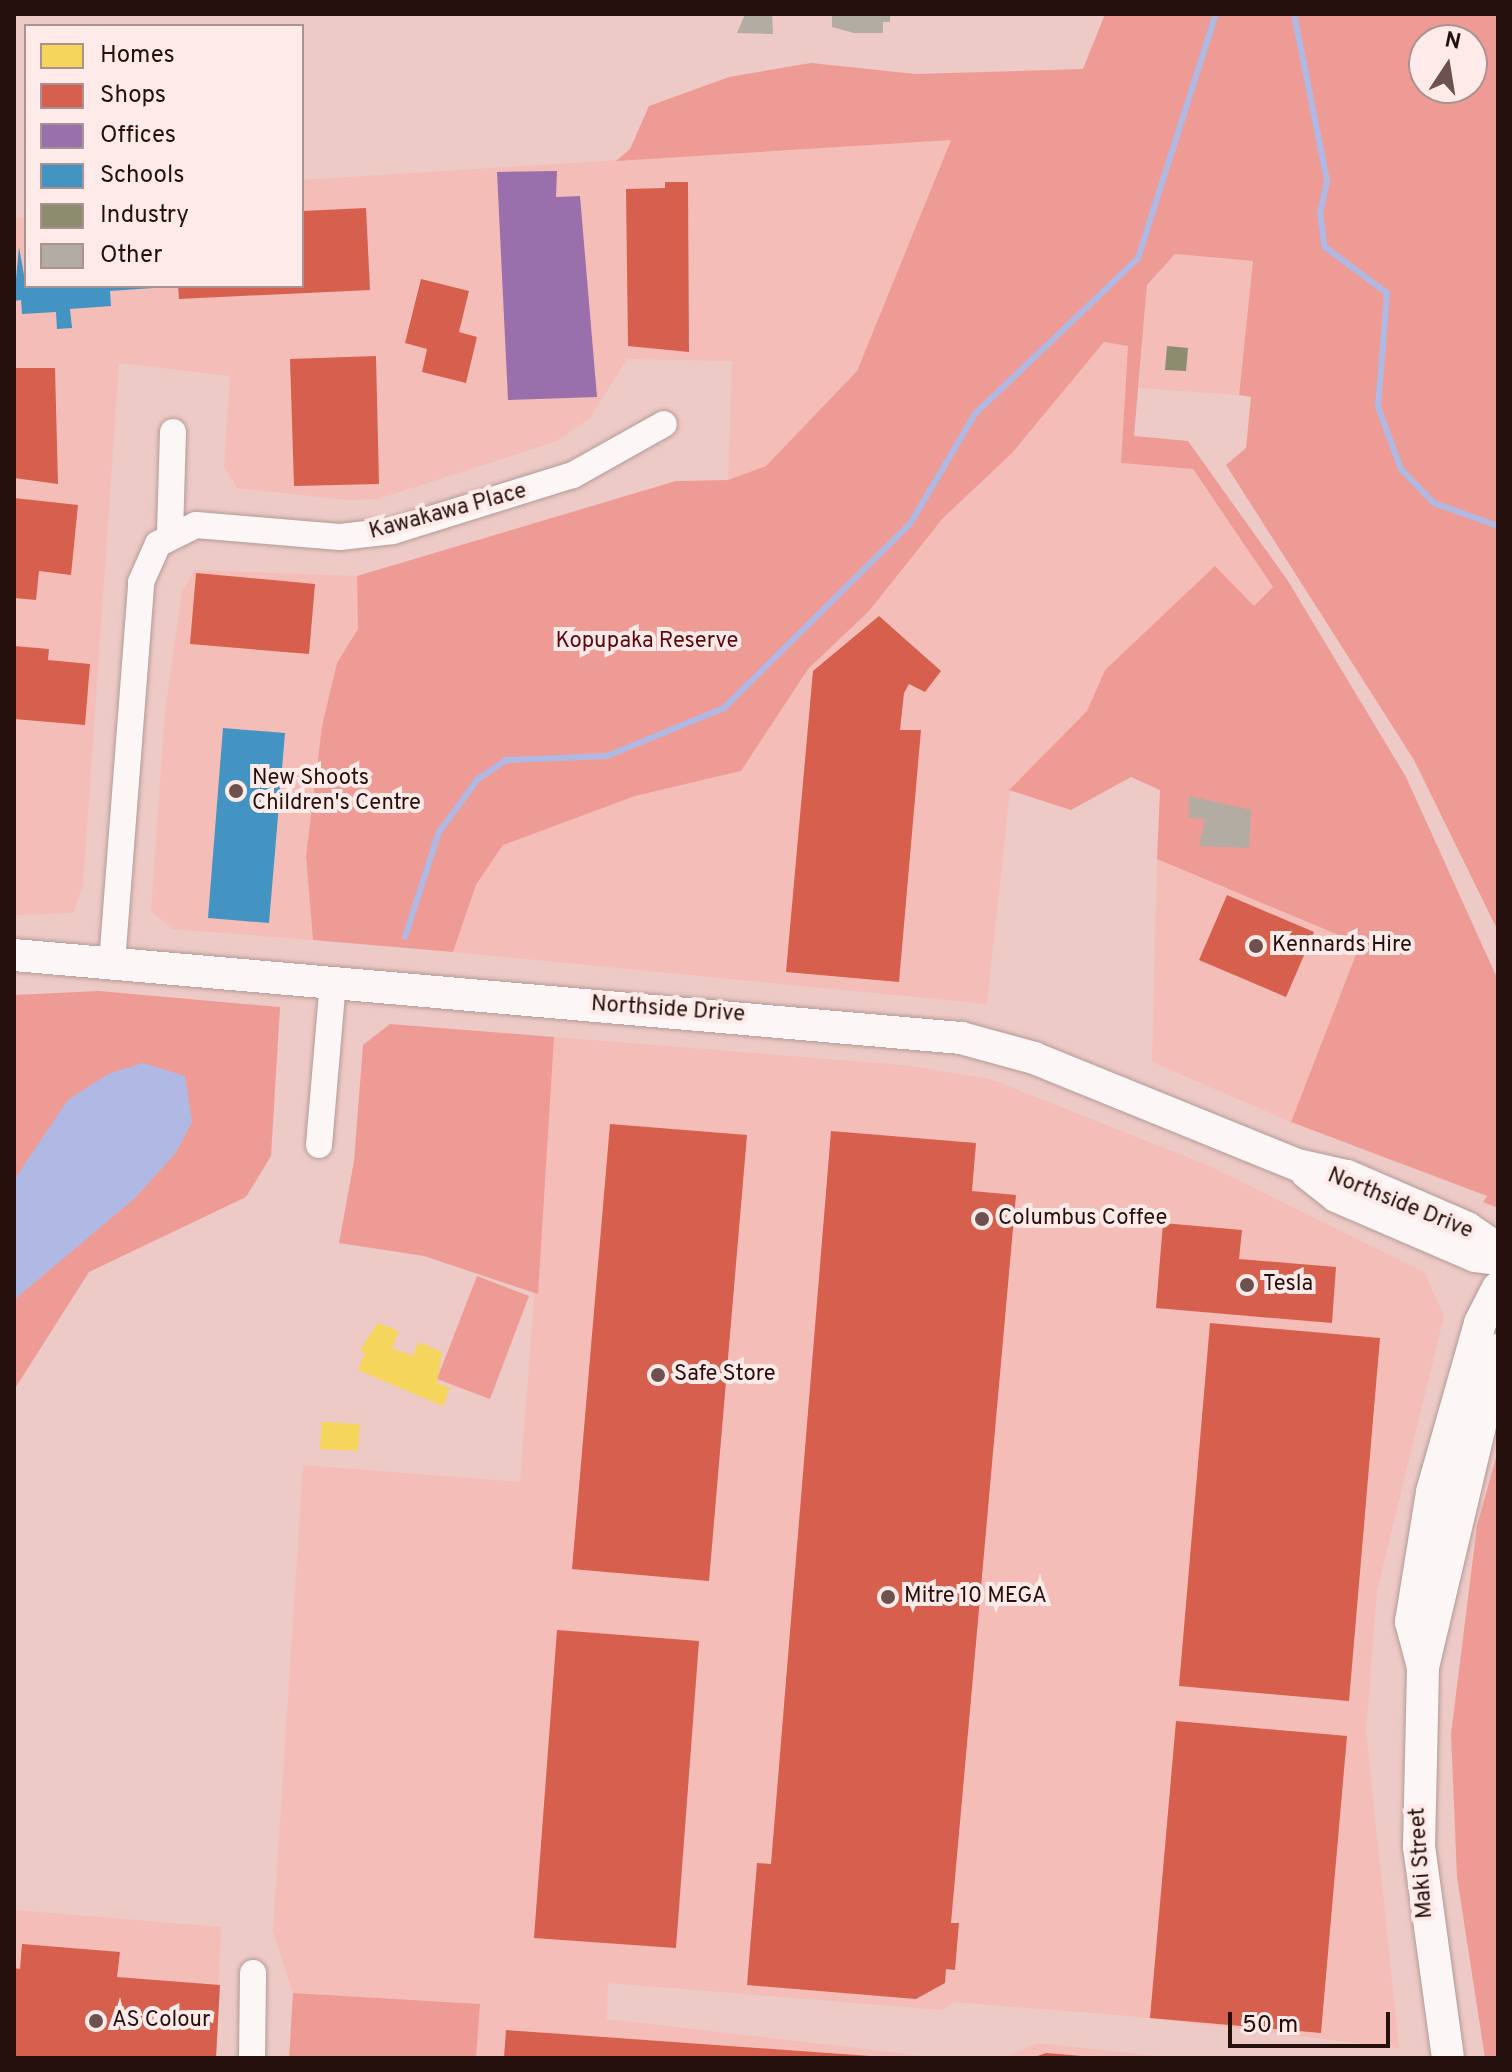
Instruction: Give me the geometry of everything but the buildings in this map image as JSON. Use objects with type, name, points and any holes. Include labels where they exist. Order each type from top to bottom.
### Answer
[{"type":"street","name":"Kawakawa Place","points":[[170,533],[196,525],[340,537],[393,531],[573,475],[664,424]]},
{"type":"street","points":[[112,963],[141,582],[149,557],[170,533],[173,432]]},
{"type":"street","name":"Northside Drive","points":[[14,955],[961,1038],[1071,1071],[1298,1165],[1347,1176],[1467,1228],[1498,1249]]},
{"type":"street","points":[[319,1145],[333,982]]},
{"type":"street","name":"Northside Drive","points":[[1298,1165],[1336,1196],[1475,1256],[1498,1259]]},
{"type":"street","name":"Maki Street","points":[[1423,1667],[1411,1622],[1432,1492],[1480,1323],[1498,1288]]},
{"type":"street","name":"Maki Street","points":[[1448,2058],[1419,1846],[1423,1667],[1498,1350]]},
{"type":"street","points":[[252,2058],[253,1973]]},
{"type":"shaded area","points":[[951,139],[857,371],[766,466],[728,480],[732,361],[627,359],[590,418],[557,441],[378,499],[348,500],[237,488],[224,466],[230,376],[119,363],[83,885],[73,913],[14,915],[14,218],[24,217],[24,288],[304,288],[304,180]]},
{"type":"shaded area","points":[[1175,254],[1253,261],[1239,395],[1139,388],[1147,285]]},
{"type":"shaded area","points":[[1104,342],[1129,346],[1121,463],[1193,469],[1273,587],[1254,606],[1215,566],[1105,670],[1087,711],[1010,790],[987,1004],[453,952],[476,885],[503,845],[635,796],[741,771],[808,669],[869,611],[943,517],[1012,453]]},
{"type":"shaded area","points":[[195,570],[357,576],[358,629],[337,663],[322,726],[306,856],[313,940],[172,929],[151,911],[165,712],[182,591]]},
{"type":"shaded area","points":[[1157,859],[1360,944],[1291,1122],[1152,1062]]},
{"type":"shaded area","points":[[554,1037],[903,1065],[990,1079],[1205,1164],[1424,1272],[1444,1316],[1377,1591],[1366,1730],[1399,2048],[1129,2016],[953,2002],[942,2010],[608,1983],[607,2019],[941,2058],[476,2058],[479,2004],[293,1993],[273,1931],[303,1465],[520,1482]]},
{"type":"shaded area","points":[[14,1910],[221,1927],[216,2058],[14,2058]]},
{"type":"shaded area","points":[[1038,2043],[1176,2058],[1005,2058]]},
{"type":"green space","name":"Kopupaka Reserve","points":[[1105,14],[1498,16],[1498,931],[1414,760],[1226,465],[1246,448],[1251,397],[1239,395],[1253,261],[1175,254],[1147,285],[1134,436],[1188,441],[1288,581],[1406,777],[1498,980],[1498,1208],[1483,1202],[1487,1196],[1291,1122],[1360,944],[1157,859],[1160,790],[1131,777],[1071,810],[1009,790],[1087,711],[1105,670],[1215,566],[1254,606],[1273,587],[1193,469],[1121,463],[1128,346],[1104,342],[1012,453],[943,518],[869,611],[808,669],[741,771],[635,796],[503,845],[476,885],[453,952],[313,940],[306,856],[322,726],[337,663],[358,629],[357,576],[676,481],[728,480],[766,466],[857,371],[951,140],[616,161],[630,149],[649,106],[729,77],[811,63],[916,74],[1083,69]]},
{"type":"green space","points":[[99,991],[280,1007],[271,1156],[246,1197],[89,1272],[14,1390],[14,995]]},
{"type":"green space","points":[[390,1024],[554,1037],[538,1294],[424,1256],[339,1243],[354,1161],[363,1045]]},
{"type":"green space","points":[[477,1276],[529,1296],[490,1399],[437,1379]]},
{"type":"green space","points":[[1498,1450],[1498,2058],[1485,2058],[1457,1877],[1451,1734],[1477,1526]]},
{"type":"green space","points":[[293,1993],[480,2004],[476,2058],[289,2058]]},
{"type":"water","points":[[143,1063],[185,1076],[192,1122],[175,1154],[135,1198],[14,1300],[14,1180],[68,1100],[108,1074]]},
{"type":"waterway","points":[[405,937],[439,832],[478,779],[506,760],[607,756],[724,708],[910,524],[975,414],[1138,258],[1216,14]]},
{"type":"waterway","points":[[1294,14],[1327,181],[1320,213],[1325,247],[1387,293],[1378,407],[1401,469],[1434,503],[1498,526]]},
{"type":"place","name":"New Shoots Children's Centre","points":[[236,791]]},
{"type":"place","name":"Kennards Hire","points":[[1256,946]]},
{"type":"place","name":"Columbus Coffee","points":[[982,1219]]},
{"type":"place","name":"Tesla","points":[[1247,1285]]},
{"type":"place","name":"Safe Store","points":[[658,1375]]},
{"type":"place","name":"Mitre 10 MEGA","points":[[888,1597]]},
{"type":"place","name":"AS Colour","points":[[96,2021]]}]
